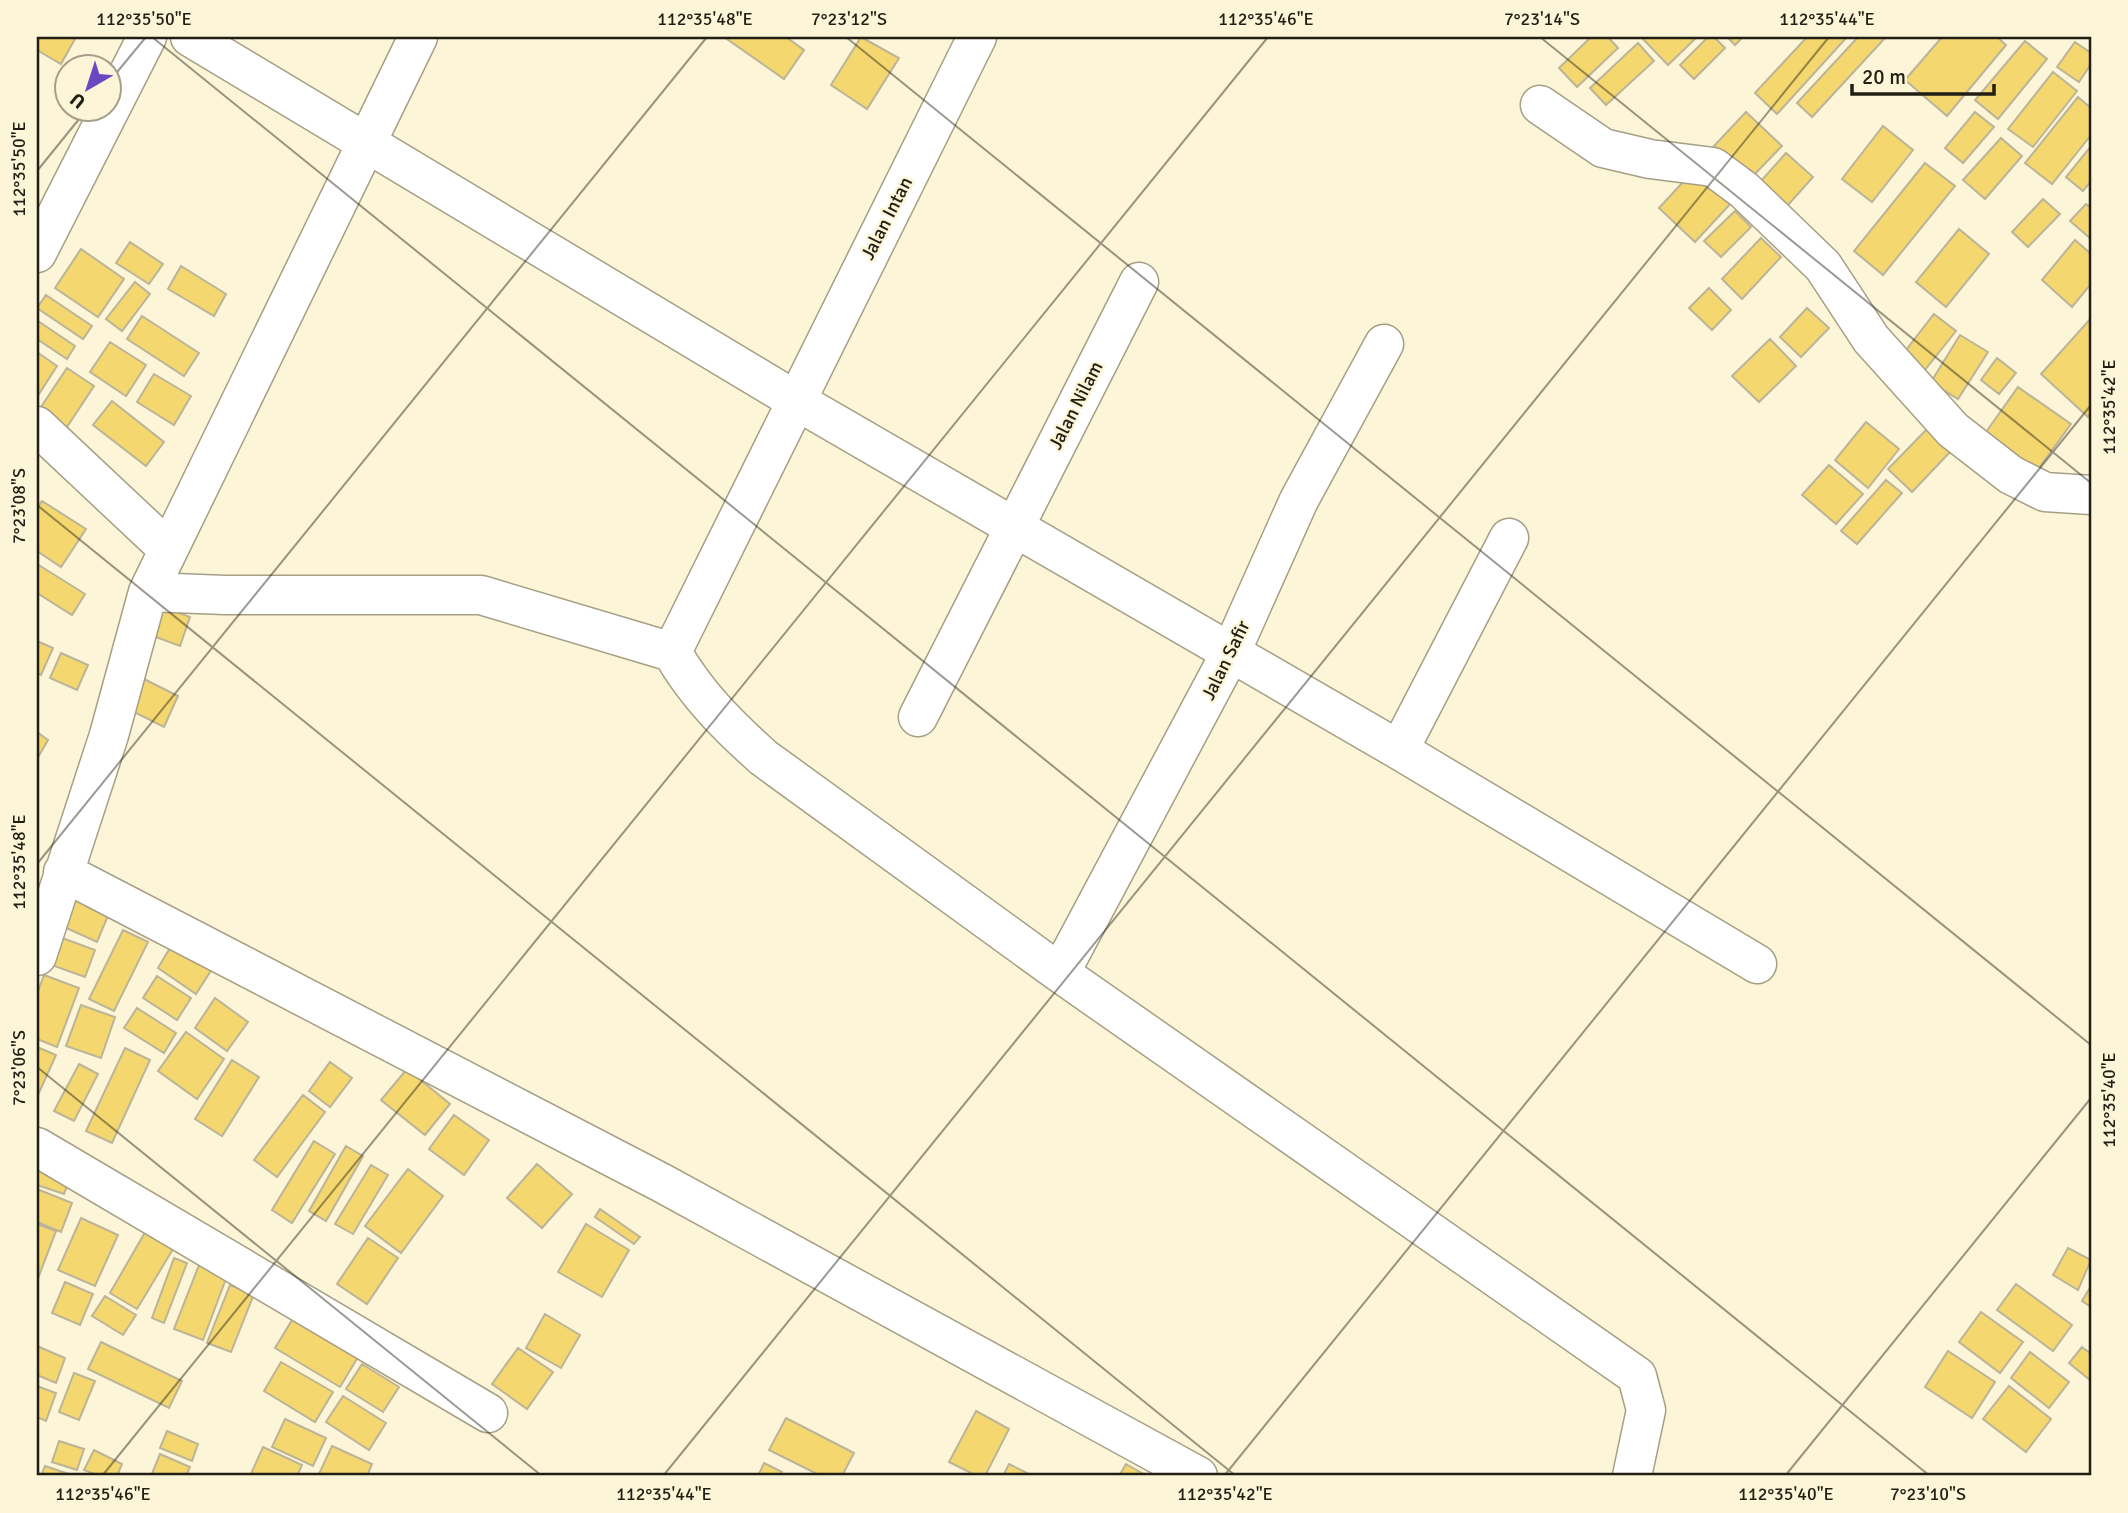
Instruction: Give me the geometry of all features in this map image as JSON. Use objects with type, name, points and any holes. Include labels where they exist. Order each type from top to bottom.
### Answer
[{"type":"street","points":[[37,253],[147,37]]},
{"type":"street","points":[[190,37],[1011,528],[1399,750],[1757,964]]},
{"type":"street","points":[[37,955],[109,735],[148,592],[369,143],[418,37]]},
{"type":"street","name":"Jalan Intan","points":[[672,652],[977,37]]},
{"type":"street","points":[[1539,105],[1603,148],[1650,159],[1713,167],[1744,190],[1823,266],[1871,339],[1953,430],[2011,475],[2045,492],[2091,495]]},
{"type":"street","name":"Jalan Nilam","points":[[918,717],[1011,528],[1139,282]]},
{"type":"street","name":"Jalan Safir","points":[[1060,973],[1231,652],[1299,500],[1384,344]]},
{"type":"street","points":[[37,426],[168,549]]},
{"type":"street","points":[[1399,750],[1509,538]]},
{"type":"street","points":[[148,592],[225,595],[481,595],[672,652],[688,680],[721,720],[764,758],[1060,973],[1637,1376],[1646,1410],[1632,1476]]},
{"type":"street","points":[[63,872],[674,1189],[1198,1476]]},
{"type":"street","points":[[37,1147],[488,1413]]},
{"type":"building","points":[[37,37],[76,37],[68,52],[52,52],[52,59],[37,50]]},
{"type":"building","points":[[724,37],[786,37],[804,50],[784,79]]},
{"type":"building","points":[[861,37],[899,58],[867,109],[831,85]]},
{"type":"building","points":[[1591,37],[1608,37],[1618,48],[1577,87],[1559,68]]},
{"type":"building","points":[[1641,37],[1697,37],[1668,65]]},
{"type":"building","points":[[1708,37],[1714,37],[1725,48],[1694,79],[1680,65]]},
{"type":"building","points":[[1727,37],[1743,37],[1735,45]]},
{"type":"building","points":[[1807,37],[1847,37],[1777,114],[1755,93]]},
{"type":"building","points":[[1858,37],[1886,37],[1812,117],[1797,103]]},
{"type":"building","points":[[1942,37],[1997,37],[2006,45],[1947,116],[1905,80]]},
{"type":"building","points":[[2025,41],[2047,59],[1998,119],[1975,100]]},
{"type":"building","points":[[2075,42],[2091,53],[2091,64],[2079,82],[2057,67]]},
{"type":"building","points":[[1638,43],[1654,61],[1606,105],[1590,88]]},
{"type":"building","points":[[2053,72],[2077,91],[2033,147],[2008,129]]},
{"type":"building","points":[[2078,97],[2091,108],[2091,135],[2052,184],[2025,163]]},
{"type":"building","points":[[1746,112],[1782,146],[1749,180],[1714,146]]},
{"type":"building","points":[[1975,112],[1994,127],[1963,163],[1945,148]]},
{"type":"building","points":[[1883,126],[1913,150],[1872,202],[1842,179]]},
{"type":"building","points":[[2001,138],[2022,156],[1985,199],[1963,180]]},
{"type":"building","points":[[2091,146],[2091,181],[2083,191],[2066,177]]},
{"type":"building","points":[[1786,153],[1813,177],[1780,214],[1753,190]]},
{"type":"building","points":[[1925,163],[1955,186],[1883,275],[1854,251]]},
{"type":"building","points":[[1696,168],[1732,202],[1695,242],[1659,208]]},
{"type":"building","points":[[2043,199],[2060,214],[2028,247],[2012,232]]},
{"type":"building","points":[[2086,204],[2091,208],[2091,239],[2070,221]]},
{"type":"building","points":[[1735,211],[1751,227],[1721,257],[1704,241]]},
{"type":"building","points":[[1959,229],[1989,254],[1946,307],[1916,282]]},
{"type":"building","points":[[1761,238],[1781,257],[1742,299],[1722,279]]},
{"type":"building","points":[[2075,240],[2091,254],[2091,284],[2072,307],[2042,280]]},
{"type":"building","points":[[130,242],[163,264],[149,284],[116,263]]},
{"type":"building","points":[[81,249],[124,279],[98,317],[55,288]]},
{"type":"building","points":[[181,266],[226,294],[214,316],[168,289]]},
{"type":"building","points":[[135,282],[150,294],[122,331],[106,319]]},
{"type":"building","points":[[1709,288],[1731,310],[1712,330],[1689,308]]},
{"type":"building","points":[[46,295],[92,326],[83,339],[37,308]]},
{"type":"building","points":[[1807,308],[1829,328],[1801,357],[1780,337]]},
{"type":"building","points":[[1934,314],[1956,331],[1921,375],[1899,359]]},
{"type":"building","points":[[142,316],[199,353],[184,376],[127,339]]},
{"type":"building","points":[[2091,318],[2091,413],[2088,417],[2041,374]]},
{"type":"building","points":[[38,321],[75,346],[67,359],[37,339]]},
{"type":"building","points":[[1960,335],[1988,352],[1958,399],[1931,382]]},
{"type":"building","points":[[1770,339],[1796,366],[1759,402],[1732,376]]},
{"type":"building","points":[[110,342],[146,365],[126,396],[90,372]]},
{"type":"building","points":[[37,352],[57,366],[37,397]]},
{"type":"building","points":[[1997,358],[2016,373],[1999,394],[1981,380]]},
{"type":"building","points":[[67,368],[94,386],[63,433],[37,413]]},
{"type":"building","points":[[154,374],[191,396],[174,425],[137,402]]},
{"type":"building","points":[[2018,387],[2071,424],[2031,479],[1979,442]]},
{"type":"building","points":[[112,401],[164,442],[146,466],[93,425]]},
{"type":"building","points":[[1866,422],[1899,449],[1868,488],[1835,460]]},
{"type":"building","points":[[1928,428],[1952,450],[1912,492],[1888,469]]},
{"type":"building","points":[[1829,465],[1863,494],[1836,524],[1802,495]]},
{"type":"building","points":[[1886,480],[1902,493],[1857,544],[1841,531]]},
{"type":"building","points":[[42,501],[86,529],[61,567],[37,551],[37,509]]},
{"type":"building","points":[[37,564],[85,594],[72,615],[37,593]]},
{"type":"building","points":[[152,603],[190,617],[180,646],[142,632]]},
{"type":"building","points":[[37,641],[53,648],[41,675],[37,673]]},
{"type":"building","points":[[61,653],[88,665],[77,690],[50,678]]},
{"type":"building","points":[[144,679],[178,696],[164,727],[128,709]]},
{"type":"building","points":[[37,732],[48,740],[37,759]]},
{"type":"building","points":[[67,891],[110,911],[97,942],[53,922]]},
{"type":"building","points":[[123,930],[148,942],[114,1011],[89,999]]},
{"type":"building","points":[[57,936],[95,950],[85,977],[46,963]]},
{"type":"building","points":[[173,943],[212,969],[196,994],[158,968]]},
{"type":"building","points":[[44,975],[79,988],[57,1047],[37,1039],[37,994]]},
{"type":"building","points":[[157,976],[191,998],[177,1020],[143,998]]},
{"type":"building","points":[[215,998],[248,1022],[227,1051],[195,1028]]},
{"type":"building","points":[[81,1005],[115,1017],[101,1058],[66,1046]]},
{"type":"building","points":[[137,1008],[176,1033],[164,1053],[124,1028]]},
{"type":"building","points":[[186,1032],[224,1059],[197,1099],[158,1071]]},
{"type":"building","points":[[37,1047],[56,1055],[38,1095],[37,1094]]},
{"type":"building","points":[[125,1048],[150,1060],[112,1143],[86,1131]]},
{"type":"building","points":[[232,1060],[259,1077],[222,1136],[195,1119]]},
{"type":"building","points":[[330,1062],[352,1078],[330,1107],[309,1091]]},
{"type":"building","points":[[79,1064],[98,1074],[74,1121],[54,1111]]},
{"type":"building","points":[[407,1069],[450,1104],[425,1135],[381,1100]]},
{"type":"building","points":[[303,1095],[325,1112],[277,1177],[254,1160]]},
{"type":"building","points":[[454,1115],[489,1140],[464,1175],[429,1149]]},
{"type":"building","points":[[314,1141],[335,1154],[292,1223],[272,1210]]},
{"type":"building","points":[[346,1146],[363,1156],[326,1221],[309,1211]]},
{"type":"building","points":[[37,1157],[73,1170],[64,1194],[37,1185]]},
{"type":"building","points":[[537,1164],[572,1194],[542,1228],[507,1198]]},
{"type":"building","points":[[371,1165],[388,1175],[353,1234],[335,1224]]},
{"type":"building","points":[[408,1169],[443,1196],[401,1253],[365,1226]]},
{"type":"building","points":[[37,1189],[72,1203],[61,1232],[37,1222]]},
{"type":"building","points":[[600,1209],[640,1237],[634,1244],[595,1217]]},
{"type":"building","points":[[81,1218],[118,1235],[95,1286],[58,1270]]},
{"type":"building","points":[[151,1222],[179,1239],[137,1309],[110,1293]]},
{"type":"building","points":[[37,1224],[56,1231],[37,1281]]},
{"type":"building","points":[[586,1224],[629,1250],[602,1297],[558,1272]]},
{"type":"building","points":[[368,1238],[398,1258],[367,1304],[337,1284]]},
{"type":"building","points":[[2068,1248],[2091,1260],[2078,1290],[2053,1275]]},
{"type":"building","points":[[174,1258],[187,1263],[164,1323],[152,1318]]},
{"type":"building","points":[[199,1265],[227,1276],[203,1340],[174,1329]]},
{"type":"building","points":[[65,1282],[93,1294],[80,1325],[52,1313]]},
{"type":"building","points":[[2016,1284],[2072,1325],[2053,1351],[1997,1310]]},
{"type":"building","points":[[230,1285],[254,1294],[231,1352],[207,1343]]},
{"type":"building","points":[[2091,1286],[2091,1307],[2082,1301]]},
{"type":"building","points":[[105,1296],[136,1315],[123,1335],[92,1316]]},
{"type":"building","points":[[1981,1312],[2023,1342],[2000,1373],[1959,1342]]},
{"type":"building","points":[[545,1314],[580,1335],[561,1368],[526,1348]]},
{"type":"building","points":[[294,1317],[358,1357],[340,1387],[275,1348]]},
{"type":"building","points":[[101,1342],[182,1381],[169,1408],[88,1369]]},
{"type":"building","points":[[37,1346],[65,1358],[56,1383],[37,1375]]},
{"type":"building","points":[[2082,1347],[2091,1354],[2091,1381],[2069,1363]]},
{"type":"building","points":[[518,1348],[553,1372],[527,1409],[492,1384]]},
{"type":"building","points":[[1948,1351],[1995,1382],[1972,1418],[1925,1387]]},
{"type":"building","points":[[2030,1352],[2069,1382],[2049,1408],[2011,1378]]},
{"type":"building","points":[[281,1362],[333,1392],[315,1422],[264,1391]]},
{"type":"building","points":[[362,1364],[399,1387],[383,1412],[346,1389]]},
{"type":"building","points":[[74,1373],[95,1381],[79,1420],[59,1412]]},
{"type":"building","points":[[37,1386],[56,1393],[46,1421],[37,1417]]},
{"type":"building","points":[[2009,1386],[2051,1419],[2026,1452],[1983,1419]]},
{"type":"building","points":[[343,1396],[386,1423],[369,1450],[326,1422]]},
{"type":"building","points":[[976,1411],[1009,1429],[985,1476],[977,1476],[949,1462]]},
{"type":"building","points":[[786,1418],[854,1453],[842,1476],[821,1476],[769,1450]]},
{"type":"building","points":[[285,1419],[326,1438],[313,1466],[272,1447]]},
{"type":"building","points":[[167,1431],[198,1444],[192,1461],[160,1448]]},
{"type":"building","points":[[59,1441],[84,1449],[77,1470],[52,1462]]},
{"type":"building","points":[[332,1446],[372,1464],[367,1476],[318,1476]]},
{"type":"building","points":[[263,1447],[302,1465],[297,1476],[250,1476]]},
{"type":"building","points":[[94,1450],[122,1464],[117,1476],[99,1476],[84,1470]]},
{"type":"building","points":[[160,1454],[190,1467],[186,1476],[151,1476]]},
{"type":"building","points":[[764,1463],[782,1472],[780,1476],[758,1476]]},
{"type":"building","points":[[1009,1464],[1033,1476],[1003,1476]]},
{"type":"building","points":[[1126,1464],[1147,1476],[1119,1476]]},
{"type":"building","points":[[45,1466],[75,1476],[41,1476]]}]
